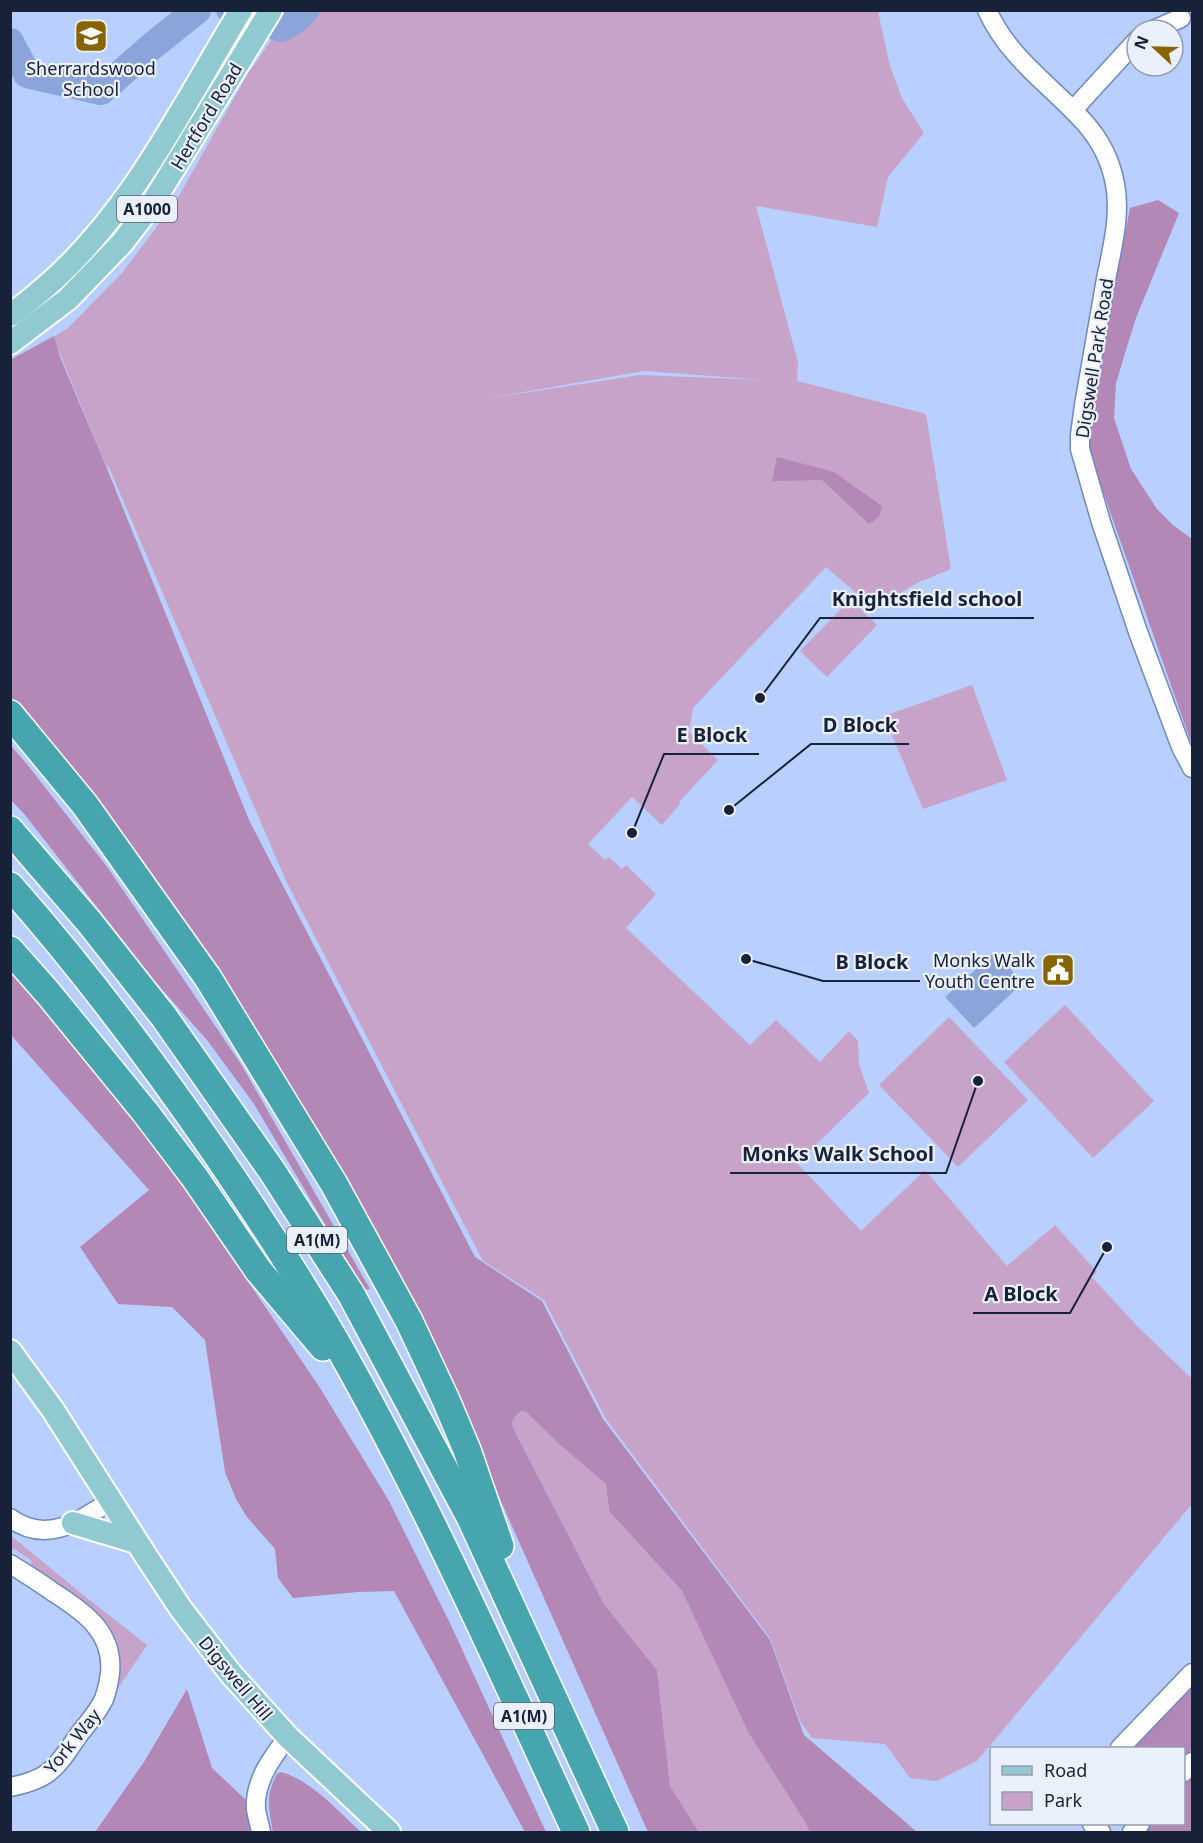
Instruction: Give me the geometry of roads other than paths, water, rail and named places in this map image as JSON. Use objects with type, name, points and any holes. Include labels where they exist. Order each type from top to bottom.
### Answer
[{"type":"highway","name":"A1(M)","points":[[10,714],[85,806],[195,959],[334,1184],[409,1321],[447,1400],[467,1450],[553,1695]]},
{"type":"highway","name":"A1(M)","points":[[10,830],[90,923],[164,1017],[273,1171],[345,1285],[471,1519],[615,1833]]},
{"type":"highway","name":"A1(M)","points":[[10,886],[99,994],[184,1106],[266,1228],[344,1356],[428,1516],[523,1715],[576,1833]]},
{"type":"highway","name":"A1(M)","points":[[10,951],[48,993],[145,1112],[195,1178],[258,1270],[366,1398]]},
{"type":"main road","name":"Hertford Road","points":[[10,315],[70,265],[99,234],[124,201],[241,10]]},
{"type":"main road","name":"Hertford Road","points":[[10,343],[68,299],[122,243],[152,204],[270,12]]},
{"type":"main road","name":"Digswell Hill","points":[[10,1351],[53,1410],[112,1500],[136,1542],[203,1639],[254,1701],[288,1737],[389,1833]]},
{"type":"main road","points":[[73,1523],[136,1542]]},
{"type":"street","name":"Digswell Park Road","points":[[987,10],[1009,49],[1088,127],[1104,152],[1115,184],[1116,226],[1084,405],[1080,449],[1101,522],[1138,632],[1180,747],[1192,768]]},
{"type":"street","points":[[1073,110],[1125,53]]},
{"type":"street","points":[[10,1518],[24,1527],[36,1530],[51,1529],[73,1523],[112,1500]]},
{"type":"street","name":"York Way","points":[[10,1564],[80,1609],[95,1623],[104,1637],[110,1666],[108,1684],[100,1706],[62,1759],[41,1779],[10,1787]]},
{"type":"street","points":[[1122,1747],[1192,1673]]},
{"type":"street","points":[[261,1833],[256,1797],[270,1762],[288,1737]]},
{"type":"water","points":[[995,952],[1023,983],[974,1028],[945,997]]},
{"type":"waterway","points":[[10,42],[27,74],[101,91],[197,10]]},
{"type":"waterway","points":[[230,10],[281,28],[295,20],[305,10]]},
{"type":"place","name":"Sherrardswood School","points":[[91,36]]},
{"type":"place","name":"Knightsfield school","points":[[760,698]]},
{"type":"place","name":"D Block","points":[[729,810]]},
{"type":"place","name":"E Block","points":[[632,833]]},
{"type":"place","name":"B Block","points":[[746,959]]},
{"type":"place","name":"Monks Walk Youth Centre","points":[[1058,970]]},
{"type":"place","name":"Monks Walk School","points":[[978,1081]]},
{"type":"place","name":"A Block","points":[[1107,1247]]}]
